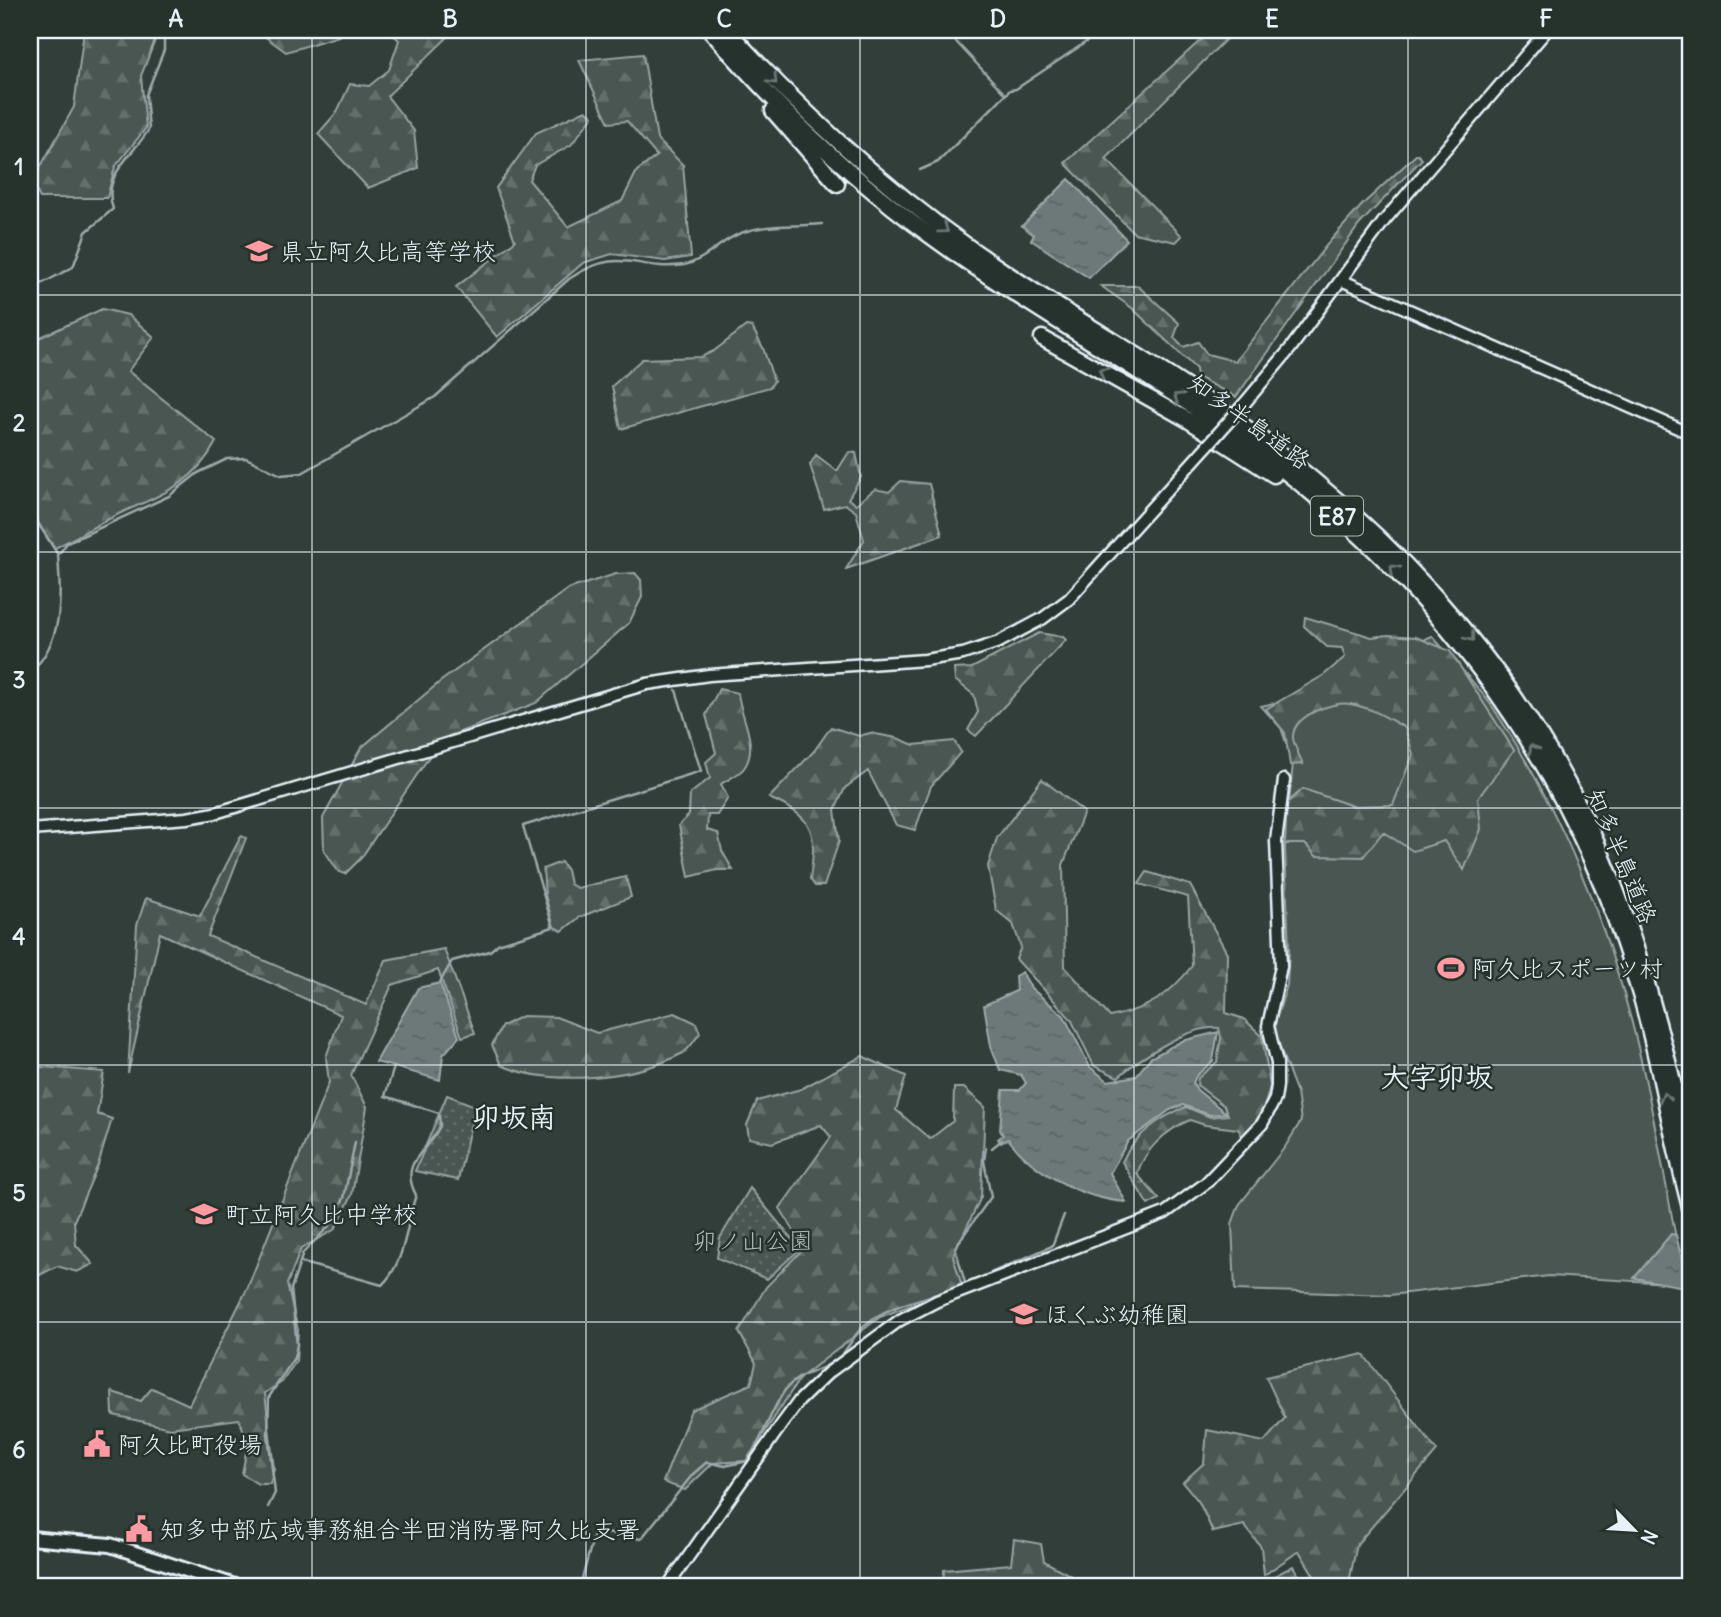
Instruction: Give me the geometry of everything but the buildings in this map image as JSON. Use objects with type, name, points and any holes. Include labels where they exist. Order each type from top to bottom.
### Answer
[{"type":"highway","name":"知多半島道路","points":[[711,30],[747,72],[823,149],[905,217],[999,283],[1234,434],[1347,525],[1421,598],[1489,683],[1551,779],[1580,836],[1623,939],[1642,1002],[1691,1211]]},
{"type":"highway","points":[[711,30],[715,44],[836,184]]},
{"type":"highway","name":"知多半島道路","points":[[727,30],[790,97],[873,174],[1002,271],[1181,383],[1288,459],[1371,529],[1431,590],[1499,674],[1531,721],[1591,830],[1616,891],[1653,999],[1691,1156]]},
{"type":"highway","points":[[1042,338],[1229,444],[1347,525]]},
{"type":"main road","points":[[30,1538],[110,1545],[238,1587]]},
{"type":"street","points":[[30,830],[187,818],[215,813],[647,684],[709,675],[925,660],[975,651],[1014,635],[1069,599],[1208,445],[1290,349],[1384,221],[1546,30]]},
{"type":"street","points":[[1340,280],[1691,434]]},
{"type":"street","points":[[667,1587],[793,1408],[828,1373],[900,1320],[929,1305],[1165,1213],[1206,1183],[1262,1124],[1275,1099],[1278,1086],[1277,1063],[1268,1026],[1281,966],[1276,841],[1284,780]]},
{"type":"green space","points":[[84,30],[159,30],[141,76],[146,128],[115,167],[107,198],[40,198],[32,182],[74,107]]},
{"type":"green space","points":[[256,30],[342,30],[339,36],[286,52]]},
{"type":"green space","points":[[394,30],[455,30],[387,96],[414,131],[418,168],[368,188],[318,134],[337,112],[350,84],[369,86],[389,70],[399,40],[391,33]]},
{"type":"green space","points":[[1212,30],[1235,30],[1106,159],[1182,236],[1176,242],[1134,233],[1065,163]]},
{"type":"green space","points":[[643,54],[657,139],[683,165],[691,257],[665,261],[612,254],[583,263],[497,337],[456,287],[515,241],[496,188],[536,133],[586,110],[593,116],[571,145],[535,165],[529,180],[568,227],[622,201],[637,171],[657,156],[627,121],[609,123],[579,60]]},
{"type":"green space","points":[[1417,154],[1422,159],[1359,225],[1236,397],[1197,377],[1196,369],[1132,308],[1101,286],[1138,286],[1179,323],[1174,338],[1183,347],[1198,342],[1207,354],[1235,361],[1330,241],[1363,204]]},
{"type":"green space","points":[[102,309],[128,315],[154,337],[128,371],[216,442],[198,468],[176,486],[55,548],[30,513],[30,342]]},
{"type":"green space","points":[[746,326],[752,327],[763,348],[774,381],[770,387],[621,429],[612,386],[642,359],[701,357],[714,351]]},
{"type":"green space","points":[[849,452],[856,453],[861,477],[848,499],[856,504],[875,489],[889,492],[901,481],[929,484],[942,535],[846,569],[864,540],[856,512],[845,504],[824,509],[810,465],[816,455],[837,471]]},
{"type":"green space","points":[[635,573],[641,580],[642,597],[629,623],[536,703],[441,739],[361,858],[345,874],[338,871],[324,850],[323,818],[361,748],[441,681],[568,589],[616,574]]},
{"type":"green space","points":[[1305,617],[1372,637],[1416,637],[1450,651],[1514,750],[1478,798],[1481,829],[1464,870],[1444,841],[1413,851],[1383,832],[1363,857],[1316,856],[1305,844],[1285,844],[1287,803],[1303,789],[1353,806],[1393,805],[1413,754],[1405,728],[1372,710],[1342,704],[1314,712],[1299,723],[1293,738],[1303,764],[1290,765],[1285,733],[1266,709],[1324,675],[1345,657],[1342,648],[1327,647],[1304,626]]},
{"type":"green space","points":[[1039,633],[1063,637],[1066,640],[976,736],[968,730],[978,712],[974,695],[955,680],[954,669],[972,668]]},
{"type":"green space","name":"阿久比スポーツ村","points":[[1432,636],[1487,699],[1518,747],[1560,826],[1596,910],[1625,996],[1636,1039],[1685,1284],[1549,1276],[1390,1295],[1235,1290],[1232,1224],[1239,1205],[1285,1147],[1301,1121],[1297,1093],[1276,1038],[1275,1023],[1287,985],[1289,951],[1285,847],[1293,763],[1281,728],[1261,706],[1287,700]]},
{"type":"green space","points":[[719,689],[738,693],[750,741],[744,768],[721,784],[728,798],[717,815],[708,815],[707,830],[718,833],[722,851],[733,870],[717,870],[689,877],[679,825],[689,815],[690,794],[710,778],[706,762],[716,753],[706,715]]},
{"type":"green space","points":[[831,727],[859,736],[870,733],[897,738],[914,745],[954,741],[961,752],[931,786],[915,830],[896,825],[868,771],[845,788],[835,810],[839,841],[824,886],[815,886],[810,879],[813,849],[809,828],[796,812],[769,798],[814,751]]},
{"type":"green space","points":[[1042,779],[1084,812],[1063,865],[1065,967],[1110,1017],[1136,1010],[1157,1000],[1175,986],[1192,966],[1188,897],[1139,884],[1147,872],[1190,885],[1227,953],[1226,1013],[1244,1019],[1262,1036],[1270,1086],[1263,1112],[1243,1137],[1238,1129],[1205,1125],[1190,1120],[1165,1135],[1145,1156],[1137,1174],[1159,1199],[1148,1205],[1122,1162],[1140,1136],[1157,1122],[1186,1107],[1210,1117],[1228,1115],[1224,1106],[1197,1085],[1198,1078],[1217,1062],[1221,1037],[1219,1028],[1207,1028],[1180,1037],[1152,1052],[1118,1077],[1094,1066],[1071,1019],[1016,959],[1021,947],[1013,924],[996,910],[988,866],[997,838]]},
{"type":"green space","points":[[241,836],[246,838],[208,936],[366,1005],[386,960],[444,949],[475,1033],[462,1037],[438,970],[392,985],[351,1075],[367,1107],[352,1195],[335,1229],[301,1249],[287,1284],[298,1330],[296,1361],[282,1382],[265,1393],[274,1469],[270,1484],[258,1484],[242,1474],[248,1442],[239,1419],[170,1428],[113,1415],[112,1392],[141,1401],[152,1388],[189,1405],[247,1289],[329,1082],[326,1057],[341,1015],[160,933],[128,1073],[137,925],[146,898],[200,916]]},
{"type":"green space","points":[[561,862],[567,870],[570,884],[577,888],[626,877],[631,897],[580,917],[562,931],[554,927],[545,895],[543,869]]},
{"type":"green space","points":[[675,1013],[696,1023],[700,1033],[688,1049],[663,1062],[618,1074],[568,1078],[521,1072],[501,1065],[492,1045],[502,1026],[522,1016],[556,1017],[597,1033]]},
{"type":"green space","points":[[862,1056],[906,1076],[896,1110],[930,1139],[953,1121],[954,1088],[964,1088],[985,1107],[981,1197],[953,1256],[962,1286],[880,1317],[800,1378],[746,1461],[713,1463],[685,1490],[663,1482],[691,1410],[751,1384],[756,1363],[739,1332],[766,1287],[804,1248],[780,1208],[831,1137],[821,1125],[772,1143],[749,1138],[747,1125],[757,1101],[801,1089]]},
{"type":"green space","points":[[30,1066],[104,1072],[97,1114],[112,1119],[98,1165],[74,1221],[76,1245],[93,1264],[77,1272],[57,1266],[30,1280]]},
{"type":"green space","points":[[447,1095],[475,1106],[458,1180],[415,1171]]},
{"type":"green space","name":"卯ノ山公園","points":[[750,1188],[800,1249],[767,1279],[717,1258],[720,1238]]},
{"type":"green space","points":[[1363,1354],[1437,1451],[1357,1544],[1348,1587],[1321,1587],[1299,1551],[1264,1575],[1261,1547],[1244,1525],[1213,1532],[1199,1502],[1183,1482],[1204,1463],[1207,1430],[1264,1442],[1285,1418],[1266,1377]]},
{"type":"green space","points":[[1014,1539],[1041,1544],[1044,1561],[1077,1579],[1077,1587],[943,1587],[944,1570],[1011,1564]]},
{"type":"green space","points":[[1293,1566],[1306,1587],[1264,1587],[1265,1581]]},
{"type":"water","points":[[1069,179],[1127,240],[1089,278],[1031,240],[1034,235],[1022,226]]},
{"type":"water","points":[[1022,972],[1031,988],[1064,1016],[1090,1067],[1108,1081],[1136,1076],[1150,1058],[1182,1041],[1218,1032],[1213,1061],[1196,1076],[1193,1083],[1197,1090],[1226,1113],[1210,1115],[1183,1105],[1170,1110],[1128,1141],[1110,1173],[1126,1202],[1077,1190],[1031,1163],[1008,1139],[1001,1143],[998,1139],[1003,1135],[1000,1130],[1003,1090],[1020,1090],[1026,1083],[1021,1075],[1000,1070],[991,1046],[984,1005],[1016,991],[1015,976]]},
{"type":"water","points":[[440,983],[459,1037],[443,1055],[440,1080],[376,1062],[418,988]]},
{"type":"water","points":[[1671,1234],[1676,1235],[1687,1281],[1684,1287],[1634,1278]]},
{"type":"waterway","points":[[30,290],[73,267],[86,232],[113,209],[110,197],[115,175],[149,129],[146,95],[164,50],[164,30]]},
{"type":"waterway","points":[[945,30],[1005,94]]},
{"type":"waterway","points":[[920,170],[938,162],[1010,90],[1016,89],[1104,30]]},
{"type":"waterway","points":[[30,673],[41,661],[55,633],[60,587],[58,555],[67,543],[169,496],[198,473],[227,459],[246,458],[281,475],[302,473],[435,397],[569,279],[587,269],[616,261],[684,265],[699,259],[734,236],[751,230],[822,224]]},
{"type":"waterway","points":[[30,510],[58,555]]},
{"type":"waterway","points":[[439,984],[452,961],[490,951],[498,944],[553,927],[523,826],[701,771],[676,690]]},
{"type":"waterway","points":[[300,1262],[382,1285],[396,1265],[416,1195],[410,1174],[417,1158],[440,1126],[439,1113],[385,1096],[394,1067]]},
{"type":"waterway","points":[[992,1148],[1002,1140]]},
{"type":"waterway","points":[[268,1507],[275,1493],[268,1434],[269,1397],[294,1358],[297,1345],[291,1289],[303,1253],[331,1224],[344,1198],[355,1142]]},
{"type":"waterway","points":[[580,1587],[593,1538],[600,1532],[641,1539],[693,1474],[707,1462],[725,1466],[748,1461],[785,1390],[799,1378],[833,1362],[866,1324],[901,1305],[965,1283],[955,1247],[991,1197],[984,1161],[986,1147]]},
{"type":"waterway","points":[[975,1280],[1052,1246],[1064,1215]]},
{"type":"place","name":"県立阿久比高等学校","points":[[259,251]]},
{"type":"place","name":"阿久比スポーツ村","points":[[1451,968]]},
{"type":"place","name":"町立阿久比中学校","points":[[204,1214]]},
{"type":"place","name":"ほくぶ幼稚園","points":[[1024,1314]]},
{"type":"place","name":"阿久比町役場","points":[[97,1444]]},
{"type":"place","name":"知多中部広域事務組合半田消防署阿久比支署","points":[[139,1529]]},
{"type":"district","name":"大字卯坂","points":[[1437,1077]]},
{"type":"district","name":"卯坂南","points":[[514,1117]]}]
